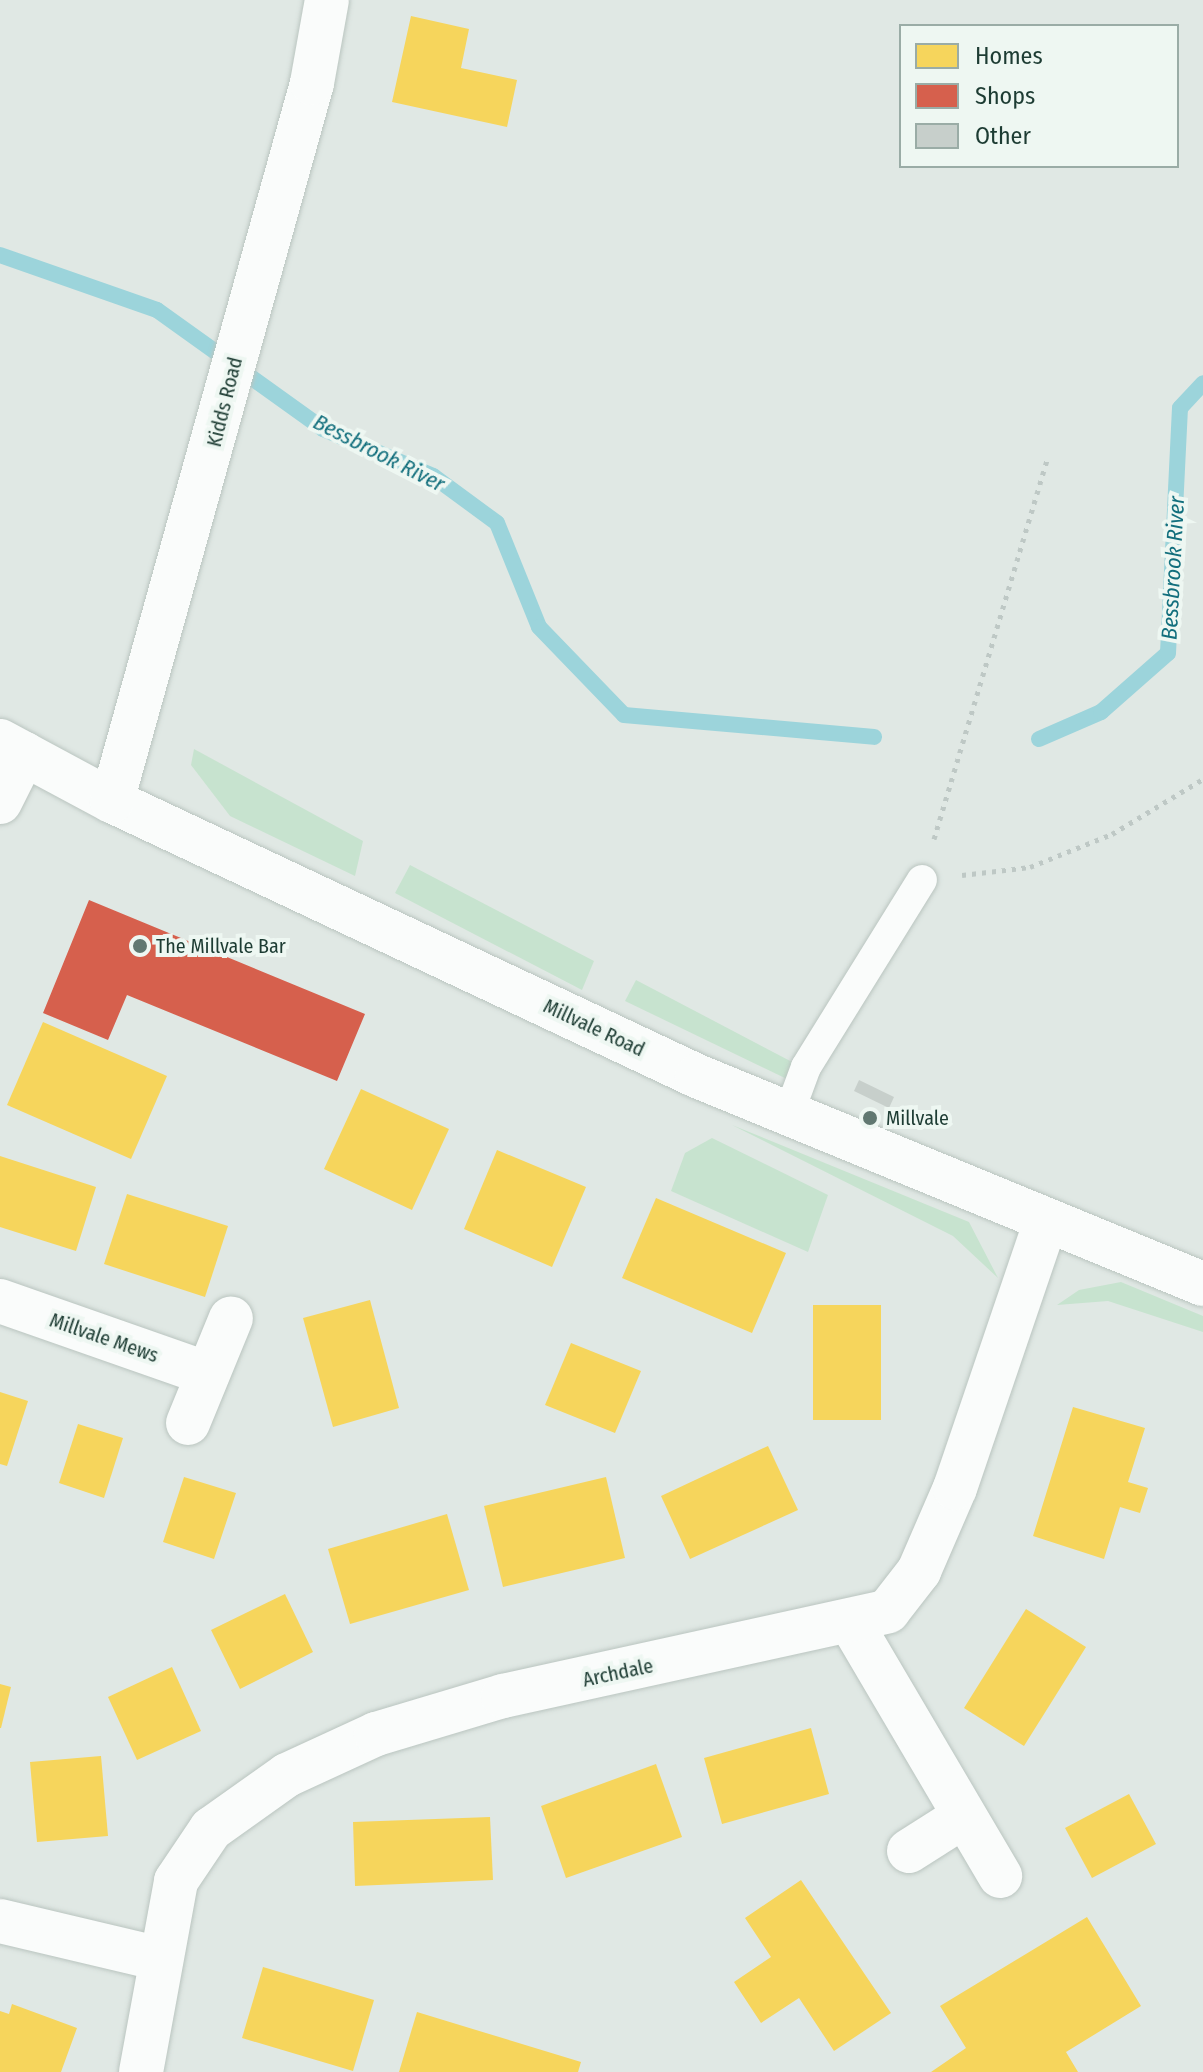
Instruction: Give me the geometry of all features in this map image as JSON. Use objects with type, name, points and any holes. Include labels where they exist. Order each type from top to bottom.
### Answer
[{"type":"street","name":"Kidds Road","points":[[112,801],[209,469],[253,286],[312,83],[327,0]]},
{"type":"street","name":"Millvale Road","points":[[12,747],[112,801],[789,1113],[1045,1223],[1203,1284]]},
{"type":"street","points":[[0,802],[12,747]]},
{"type":"street","name":"Archdale","points":[[145,2071],[157,1958],[176,1881],[211,1829],[287,1775],[376,1734],[503,1696],[888,1611],[919,1571],[955,1488],[1045,1223]]},
{"type":"street","name":"Millvale Mews","points":[[0,1301],[208,1374]]},
{"type":"street","points":[[188,1423],[231,1318]]},
{"type":"street","points":[[850,1621],[961,1818],[1000,1876]]},
{"type":"street","points":[[909,1851],[961,1818]]},
{"type":"street","points":[[0,1921],[157,1958]]},
{"type":"lane","points":[[789,1113],[806,1067],[922,880]]},
{"type":"path","points":[[1047,461],[922,880],[1030,867],[1112,834],[1203,779]]},
{"type":"green space","points":[[194,749],[363,841],[355,876],[230,816],[191,765]]},
{"type":"green space","points":[[410,865],[594,961],[582,990],[395,893]]},
{"type":"green space","points":[[636,980],[796,1064],[787,1079],[625,1001]]},
{"type":"green space","points":[[732,1125],[969,1222],[998,1278],[953,1236]]},
{"type":"green space","points":[[712,1138],[828,1195],[808,1252],[671,1191],[685,1153]]},
{"type":"green space","points":[[1121,1282],[1203,1316],[1203,1332],[1108,1301],[1057,1305],[1079,1290]]},
{"type":"building: Homes","points":[[411,16],[469,29],[461,68],[517,80],[507,127],[392,102]]},
{"type":"building: Homes","points":[[43,1022],[167,1076],[131,1159],[7,1105]]},
{"type":"building: Homes","points":[[361,1089],[449,1129],[412,1210],[324,1169]]},
{"type":"building: Homes","points":[[497,1150],[586,1187],[552,1267],[464,1229]]},
{"type":"building: Homes","points":[[0,1156],[96,1187],[76,1251],[0,1227]]},
{"type":"building: Homes","points":[[127,1194],[228,1226],[205,1297],[104,1264]]},
{"type":"building: Homes","points":[[656,1198],[786,1253],[752,1333],[622,1278]]},
{"type":"building: Homes","points":[[370,1300],[399,1408],[333,1427],[303,1318]]},
{"type":"building: Homes","points":[[813,1305],[881,1305],[881,1420],[813,1420]]},
{"type":"building: Homes","points":[[571,1343],[641,1371],[615,1433],[545,1405]]},
{"type":"building: Homes","points":[[0,1392],[28,1401],[7,1466],[0,1464]]},
{"type":"building: Homes","points":[[1073,1407],[1145,1428],[1128,1482],[1148,1488],[1140,1513],[1120,1507],[1104,1559],[1033,1536]]},
{"type":"building: Homes","points":[[78,1424],[123,1438],[104,1498],[59,1483]]},
{"type":"building: Homes","points":[[768,1446],[798,1510],[690,1559],[661,1496]]},
{"type":"building: Homes","points":[[184,1477],[236,1493],[214,1559],[163,1542]]},
{"type":"building: Homes","points":[[606,1477],[625,1558],[503,1587],[484,1506]]},
{"type":"building: Homes","points":[[447,1514],[469,1590],[350,1624],[328,1549]]},
{"type":"building: Homes","points":[[285,1594],[313,1652],[240,1689],[211,1630]]},
{"type":"building: Homes","points":[[1026,1609],[1086,1647],[1024,1746],[964,1708]]},
{"type":"building: Homes","points":[[172,1667],[201,1731],[137,1760],[108,1697]]},
{"type":"building: Homes","points":[[0,1684],[11,1687],[1,1728],[0,1728]]},
{"type":"building: Homes","points":[[811,1728],[829,1794],[722,1824],[704,1758]]},
{"type":"building: Homes","points":[[101,1756],[108,1836],[37,1842],[30,1762]]},
{"type":"building: Homes","points":[[656,1764],[682,1837],[566,1878],[541,1806]]},
{"type":"building: Homes","points":[[1129,1794],[1156,1844],[1092,1878],[1065,1828]]},
{"type":"building: Homes","points":[[490,1817],[493,1880],[355,1886],[353,1822]]},
{"type":"building: Homes","points":[[801,1880],[891,2013],[834,2051],[799,1998],[761,2023],[734,1982],[771,1957],[745,1918]]},
{"type":"building: Homes","points":[[1087,1917],[1141,2006],[1066,2052],[1078,2072],[931,2072],[966,2048],[940,2006]]},
{"type":"building: Homes","points":[[263,1967],[374,2000],[353,2071],[242,2038]]},
{"type":"building: Homes","points":[[12,2004],[77,2028],[61,2072],[0,2072],[0,2011],[9,2014]]},
{"type":"building: Homes","points":[[417,2012],[581,2062],[578,2072],[399,2072]]},
{"type":"building: Shops","points":[[89,900],[365,1014],[337,1081],[127,995],[108,1040],[43,1013]]},
{"type":"building: Other","points":[[859,1080],[894,1097],[889,1108],[854,1091]]},
{"type":"waterway","name":"Bessbrook River","points":[[0,255],[157,310],[323,429],[433,476],[497,523],[539,627],[624,715],[874,737]]},
{"type":"waterway","name":"Bessbrook River","points":[[1039,739],[1101,712],[1168,653],[1180,408],[1203,383]]},
{"type":"place","name":"The Millvale Bar","points":[[140,946]]},
{"type":"place","name":"Millvale","points":[[870,1118]]}]
